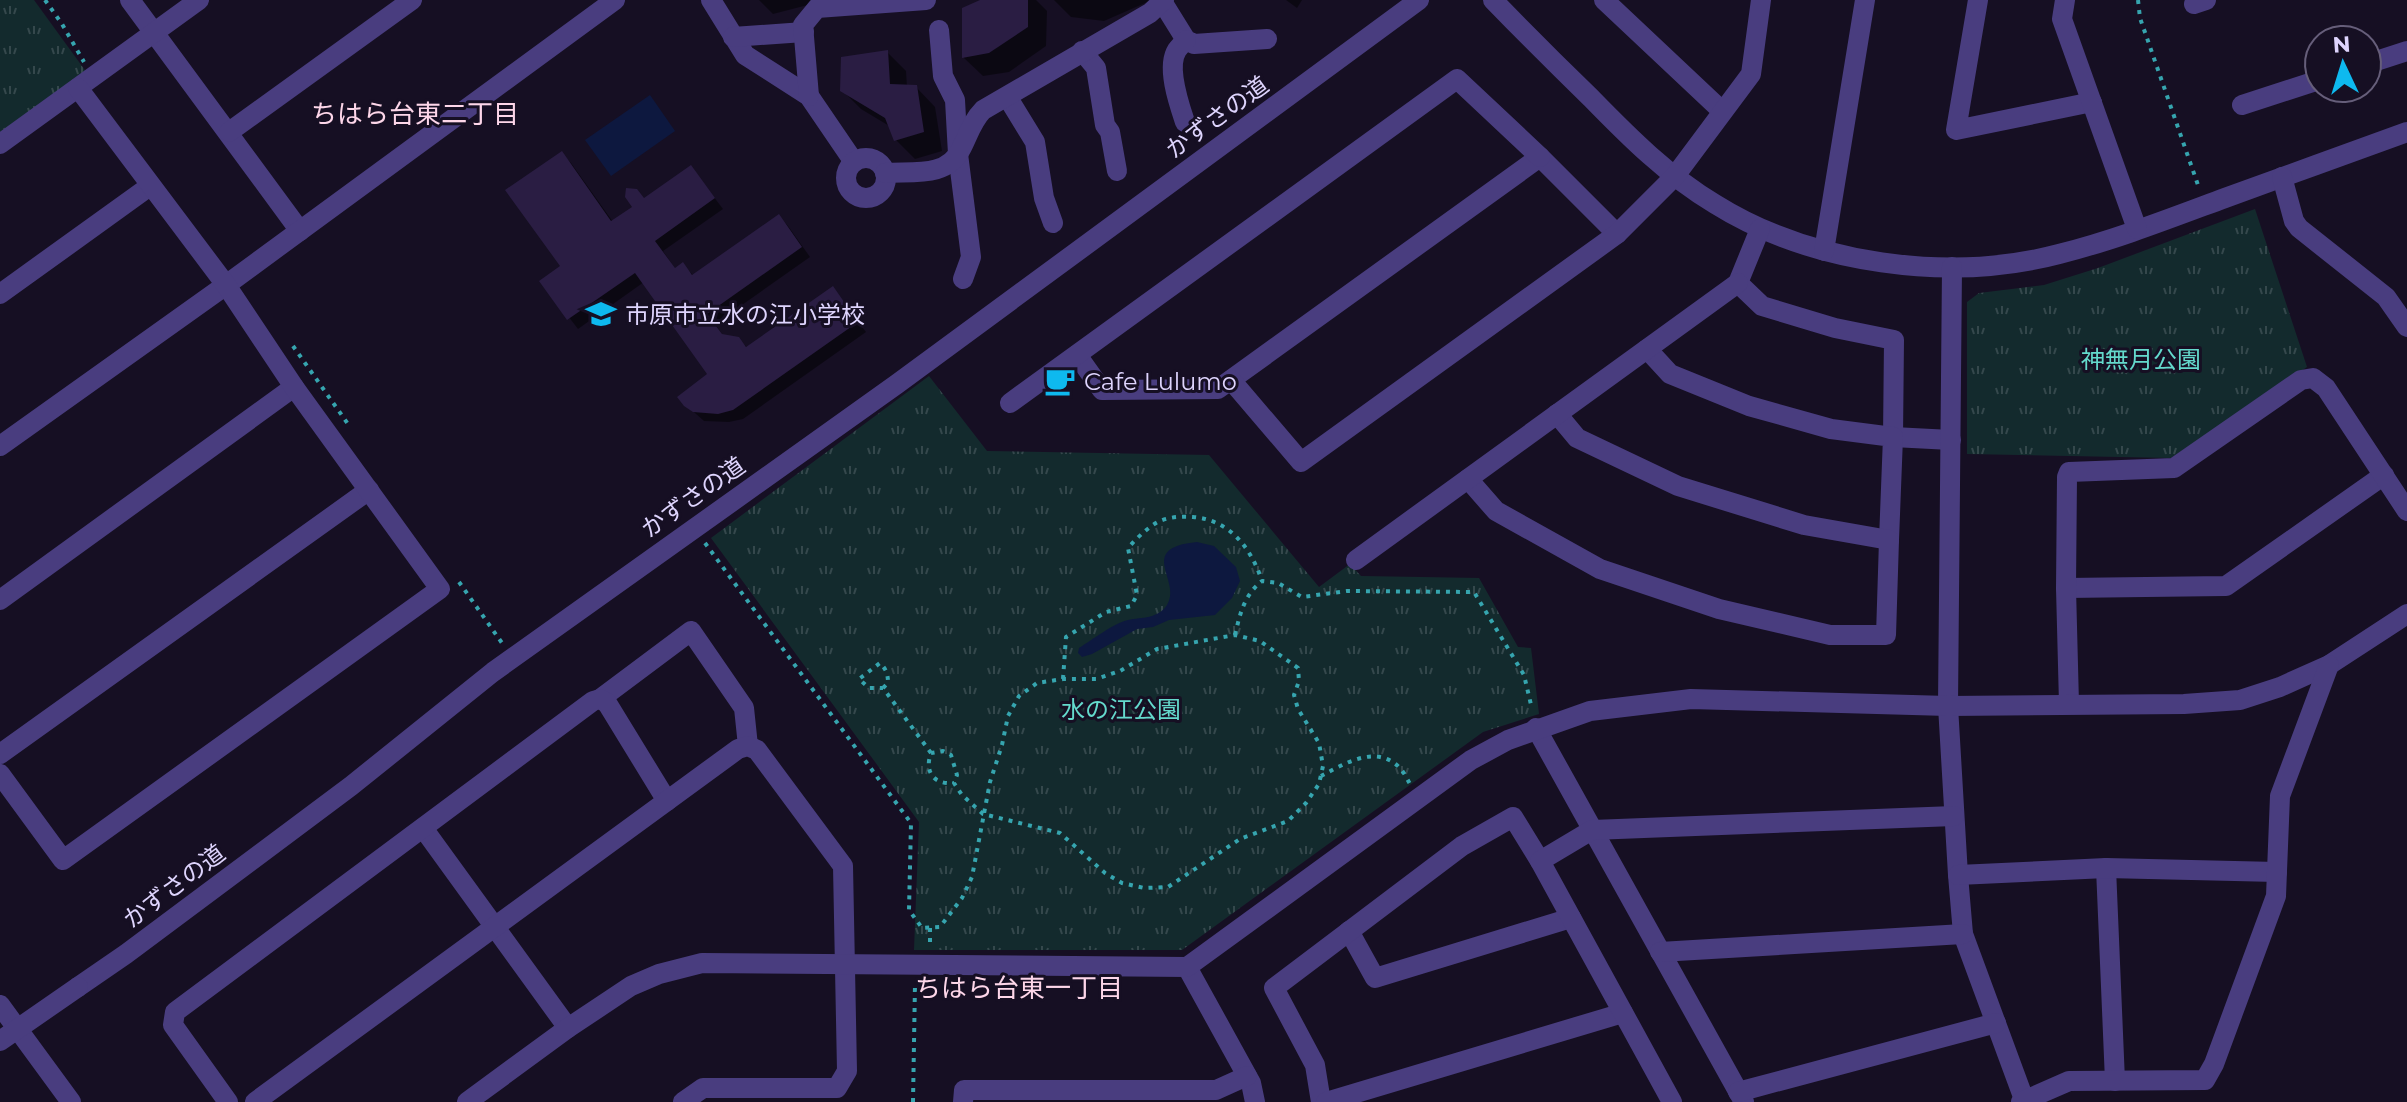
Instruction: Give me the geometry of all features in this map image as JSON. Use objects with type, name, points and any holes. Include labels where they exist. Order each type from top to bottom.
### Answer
[{"type":"street","points":[[130,0],[300,231]]},
{"type":"street","points":[[0,144],[199,0]]},
{"type":"street","points":[[229,132],[412,0]]},
{"type":"street","points":[[0,446],[615,0]]},
{"type":"street","points":[[711,0],[745,55],[809,96],[854,162]]},
{"type":"street","points":[[809,96],[803,25],[817,8],[926,0]]},
{"type":"street","points":[[1493,0],[1633,141],[1714,204],[1760,229],[1824,251],[1916,267],[2000,265],[2058,255],[2407,132]]},
{"type":"street","points":[[1604,0],[1722,111]]},
{"type":"street","points":[[1231,380],[1301,462],[1617,234],[1675,176],[1751,74],[1761,0]]},
{"type":"street","points":[[1824,251],[1865,0]]},
{"type":"street","points":[[1978,0],[1956,130],[2092,102]]},
{"type":"street","points":[[2065,0],[2062,19],[2137,229]]},
{"type":"street","points":[[885,173],[940,170],[949,166],[983,110],[1150,13],[1163,1],[1186,40],[1194,44],[1267,39]]},
{"type":"street","name":"かずさの道","points":[[0,1041],[126,954],[351,786],[493,672],[897,384],[1416,2]]},
{"type":"street","points":[[939,30],[943,76],[955,100],[958,154],[971,257],[963,279]]},
{"type":"street","points":[[733,37],[804,32]]},
{"type":"street","points":[[1185,122],[1176,95],[1173,62],[1176,51],[1186,40]]},
{"type":"street","points":[[1082,51],[1096,68],[1105,125],[1110,132],[1117,171]]},
{"type":"street","points":[[2383,59],[2407,51]]},
{"type":"street","points":[[1010,403],[1457,79],[1617,234]]},
{"type":"street","points":[[2242,105],[2303,85]]},
{"type":"street","points":[[0,774],[63,860],[440,589],[294,387],[226,285],[78,88]]},
{"type":"street","points":[[1008,98],[1035,142],[1044,198],[1053,223]]},
{"type":"street","points":[[1077,355],[1102,390],[1218,389],[1540,157]]},
{"type":"street","points":[[869,158],[876,161],[885,173],[886,181],[878,194],[863,198],[850,190],[847,183],[849,168],[854,162],[869,158]]},
{"type":"street","points":[[2282,177],[2294,221],[2299,228],[2386,297],[2407,327]]},
{"type":"street","points":[[0,294],[150,186]]},
{"type":"street","points":[[1356,560],[1738,283],[1760,229]]},
{"type":"street","points":[[1952,267],[1948,706],[1963,934],[2023,1101],[2069,1081],[2205,1080],[2214,1064],[2276,896],[2280,796],[2329,665]]},
{"type":"street","points":[[1468,479],[1496,511],[1600,569],[1719,609],[1830,635],[1886,635],[1894,340],[1835,328],[1762,306],[1738,283]]},
{"type":"street","points":[[1647,349],[1670,374],[1749,406],[1831,429],[1951,440]]},
{"type":"street","points":[[2069,704],[2066,588],[2069,472],[2174,468],[2301,380],[2313,378],[2326,388],[2407,511]]},
{"type":"street","points":[[0,600],[294,387]]},
{"type":"street","points":[[1557,414],[1577,438],[1678,486],[1804,525],[1889,540]]},
{"type":"street","points":[[2066,588],[2226,586],[2384,475]]},
{"type":"street","points":[[0,754],[369,490]]},
{"type":"street","points":[[467,1102],[631,986],[659,974],[702,963],[1187,967],[1471,760],[1536,728],[1590,711],[1691,699],[1948,706],[2184,704],[2240,700],[2280,687],[2329,665],[2407,614]]},
{"type":"street","points":[[228,1102],[173,1025],[175,1012],[691,631],[744,708],[748,746]]},
{"type":"street","points":[[600,699],[607,703],[667,801]]},
{"type":"street","points":[[1536,728],[1741,1097],[1996,1023]]},
{"type":"street","points":[[255,1102],[738,749],[748,746],[757,750],[843,866],[847,1071],[837,1088],[703,1088],[683,1102]]},
{"type":"street","points":[[1540,861],[1592,830],[1954,816]]},
{"type":"street","points":[[1623,1013],[1324,1102],[1315,1065],[1274,988],[1462,846],[1513,817],[1540,861],[1672,1102]]},
{"type":"street","points":[[423,828],[568,1028]]},
{"type":"street","points":[[1958,875],[2106,868],[2277,872]]},
{"type":"street","points":[[2106,868],[2115,1081]]},
{"type":"street","points":[[1349,931],[1375,978],[1571,918]]},
{"type":"street","points":[[1660,952],[1963,934]]},
{"type":"street","points":[[1187,967],[1247,1076],[1255,1102]]},
{"type":"street","points":[[0,1005],[71,1102]]},
{"type":"street","points":[[963,1102],[964,1090],[1050,1096],[1143,1096],[1216,1090],[1247,1076]]},
{"type":"path","points":[[2138,0],[2140,18],[2205,205]]},
{"type":"path","points":[[1063,679],[1066,637],[1106,612],[1131,606],[1137,595],[1128,548],[1159,521],[1182,516],[1205,518],[1227,526],[1241,541],[1262,581]]},
{"type":"path","points":[[694,528],[911,823],[909,910],[922,928],[940,927],[962,898],[972,877],[983,814],[1008,716],[1019,696],[1037,683],[1096,679],[1120,671],[1157,649],[1235,635],[1260,641],[1298,668],[1299,681],[1294,695],[1298,709],[1319,743],[1323,766],[1319,784],[1288,821],[1240,839],[1168,887],[1144,888],[1122,883],[1105,873],[1060,833],[983,814],[954,783]]},
{"type":"path","points":[[1235,635],[1243,603],[1262,581],[1278,583],[1302,597],[1347,591],[1474,592],[1524,675],[1536,728]]},
{"type":"path","points":[[880,663],[888,677],[888,683],[883,688],[869,688],[859,679],[880,663]]},
{"type":"path","points":[[883,688],[931,753]]},
{"type":"path","points":[[931,753],[943,751],[951,755],[957,775],[954,783]]},
{"type":"path","points":[[931,753],[929,771],[934,780],[943,784],[954,783]]},
{"type":"path","points":[[1321,776],[1352,759],[1372,756],[1387,759],[1399,767],[1419,798]]},
{"type":"path","points":[[913,1102],[915,963]]},
{"type":"green space","points":[[0,0],[34,0],[87,73],[0,136]]},
{"type":"green space","name":"神無月公園","points":[[2255,209],[2307,367],[2171,458],[1967,454],[1967,302],[1979,293],[2044,285],[2098,268]]},
{"type":"green space","name":"水の江公園","points":[[929,376],[987,451],[1209,455],[1319,587],[1350,564],[1361,576],[1479,578],[1518,647],[1531,648],[1539,714],[1483,732],[1182,950],[914,950],[919,822],[711,538]]},
{"type":"water","points":[[650,95],[675,131],[611,176],[585,140]]},
{"type":"water","points":[[1197,542],[1214,546],[1236,567],[1240,581],[1232,598],[1215,615],[1169,620],[1153,627],[1137,629],[1092,654],[1082,657],[1078,653],[1079,648],[1116,625],[1163,610],[1170,596],[1164,558],[1168,551],[1179,545]]},
{"type":"building","points":[[980,0],[1028,0],[1028,27],[989,53],[962,58],[962,8]]},
{"type":"building","points":[[888,50],[890,84],[917,85],[924,132],[894,141],[885,118],[840,91],[841,57]]},
{"type":"building","points":[[562,151],[611,221],[632,207],[625,197],[626,188],[637,189],[644,198],[691,165],[715,198],[655,241],[675,268],[683,262],[692,275],[779,214],[802,247],[707,314],[722,334],[739,337],[746,347],[833,286],[858,322],[733,410],[718,414],[693,412],[677,397],[707,374],[635,273],[567,320],[539,281],[560,266],[505,190]]},
{"type":"place","name":"市原市立水の江小学校","points":[[601,314]]},
{"type":"place","name":"Cafe Lulumo","points":[[1060,381]]},
{"type":"district","name":"ちはら台東二丁目","points":[[415,114]]},
{"type":"district","name":"ちはら台東一丁目","points":[[1019,988]]}]
